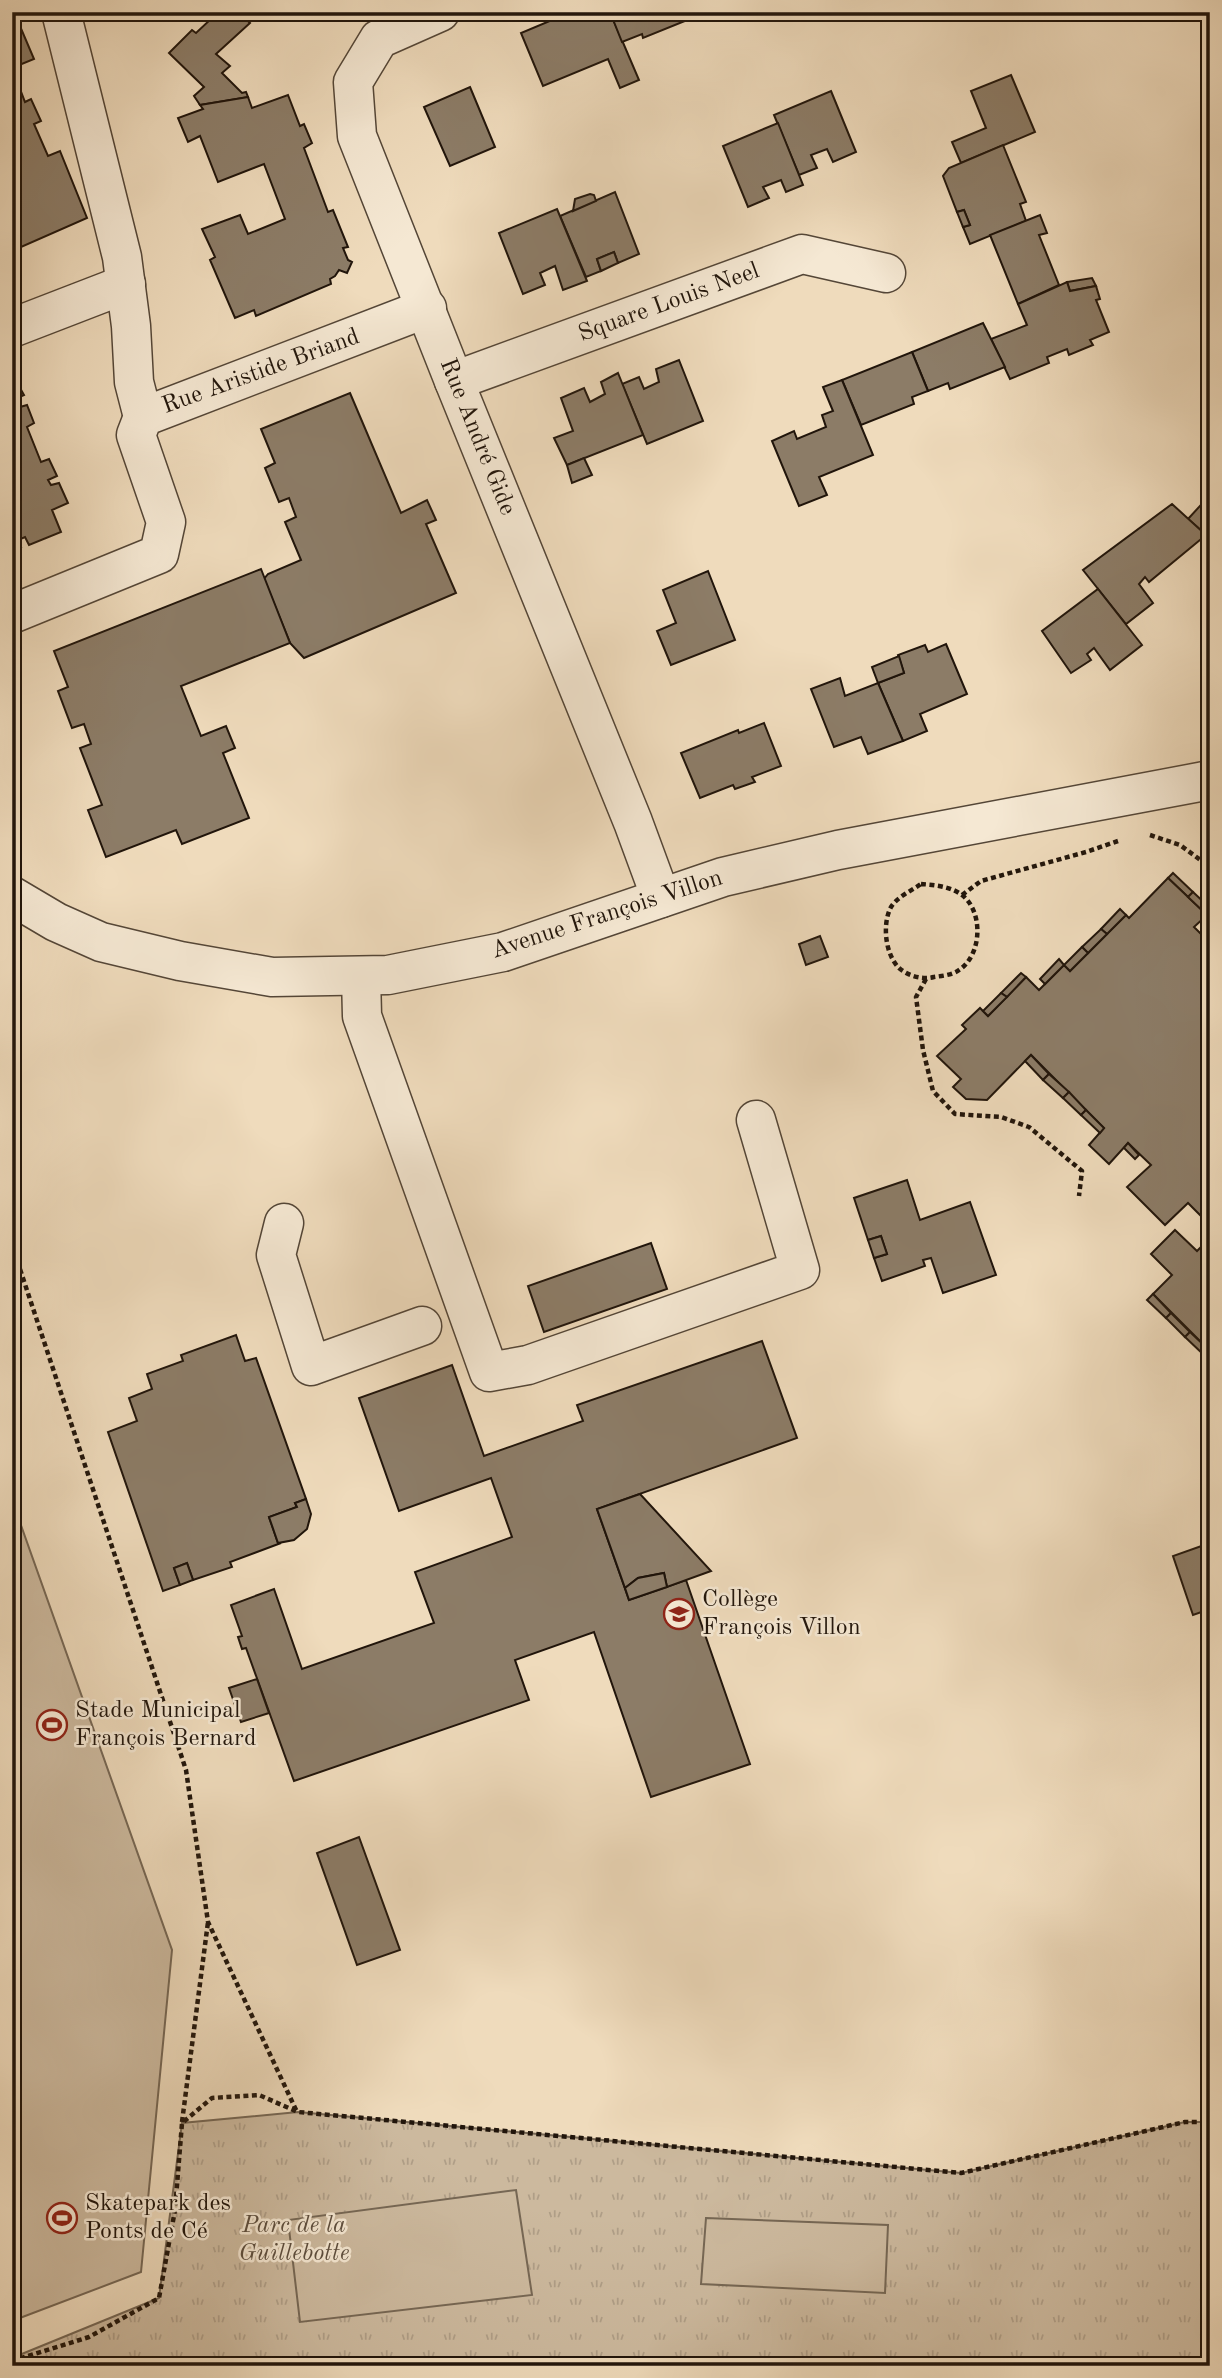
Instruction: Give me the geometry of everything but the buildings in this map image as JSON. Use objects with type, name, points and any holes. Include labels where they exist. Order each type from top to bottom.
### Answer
[{"type":"street","points":[[61,12],[122,257],[134,382],[143,417]]},
{"type":"street","name":"Rue André Gide","points":[[440,12],[379,39],[353,82],[358,136],[661,898]]},
{"type":"street","name":"Square Louis Neel","points":[[454,381],[802,254],[887,273]]},
{"type":"street","points":[[12,328],[126,284]]},
{"type":"street","name":"Rue Aristide Briand","points":[[12,614],[159,554],[166,522],[136,435],[143,417],[427,308]]},
{"type":"street","name":"Avenue François Villon","points":[[12,896],[56,922],[101,942],[180,961],[272,977],[388,975],[503,952],[723,877],[838,850],[1210,780]]},
{"type":"street","points":[[361,976],[362,1016],[489,1372],[528,1365],[800,1270],[756,1120]]},
{"type":"street","points":[[284,1223],[275,1255],[311,1366],[422,1326]]},
{"type":"path","points":[[1140,836],[1152,834],[1180,845],[1210,867]]},
{"type":"path","points":[[962,895],[981,881],[1086,852],[1129,837]]},
{"type":"path","points":[[920,884],[939,885],[962,895],[975,911],[977,922],[976,945],[970,959],[959,970],[926,979],[910,975],[898,967],[889,952],[886,936],[890,908],[898,899],[920,884]]},
{"type":"path","points":[[926,979],[916,996],[923,1050],[933,1091],[955,1114],[1001,1117],[1029,1127],[1082,1171],[1079,1196]]},
{"type":"path","points":[[12,1245],[186,1770],[208,1922],[182,2123],[175,2210],[159,2298],[89,2337],[12,2361]]},
{"type":"path","points":[[208,1922],[298,2112]]},
{"type":"path","points":[[182,2123],[212,2098],[259,2095],[298,2112],[961,2173],[1185,2122],[1210,2122]]},
{"type":"green space","name":"Stade Municipal François Bernard","points":[[12,1500],[172,1950],[141,2272],[12,2321]]},
{"type":"green space","name":"Parc de la Guillebotte","points":[[298,2112],[961,2173],[1185,2122],[1210,2122],[1210,2366],[12,2366],[12,2358],[159,2298],[182,2123]]},
{"type":"green space","points":[[516,2190],[532,2295],[300,2322],[288,2220]]},
{"type":"green space","points":[[706,2218],[888,2225],[885,2293],[701,2284]]},
{"type":"place","name":"Collège François Villon","points":[[679,1614]]},
{"type":"place","name":"Stade Municipal François Bernard","points":[[52,1725]]},
{"type":"place","name":"Skatepark des Ponts de Cé","points":[[62,2218]]}]
